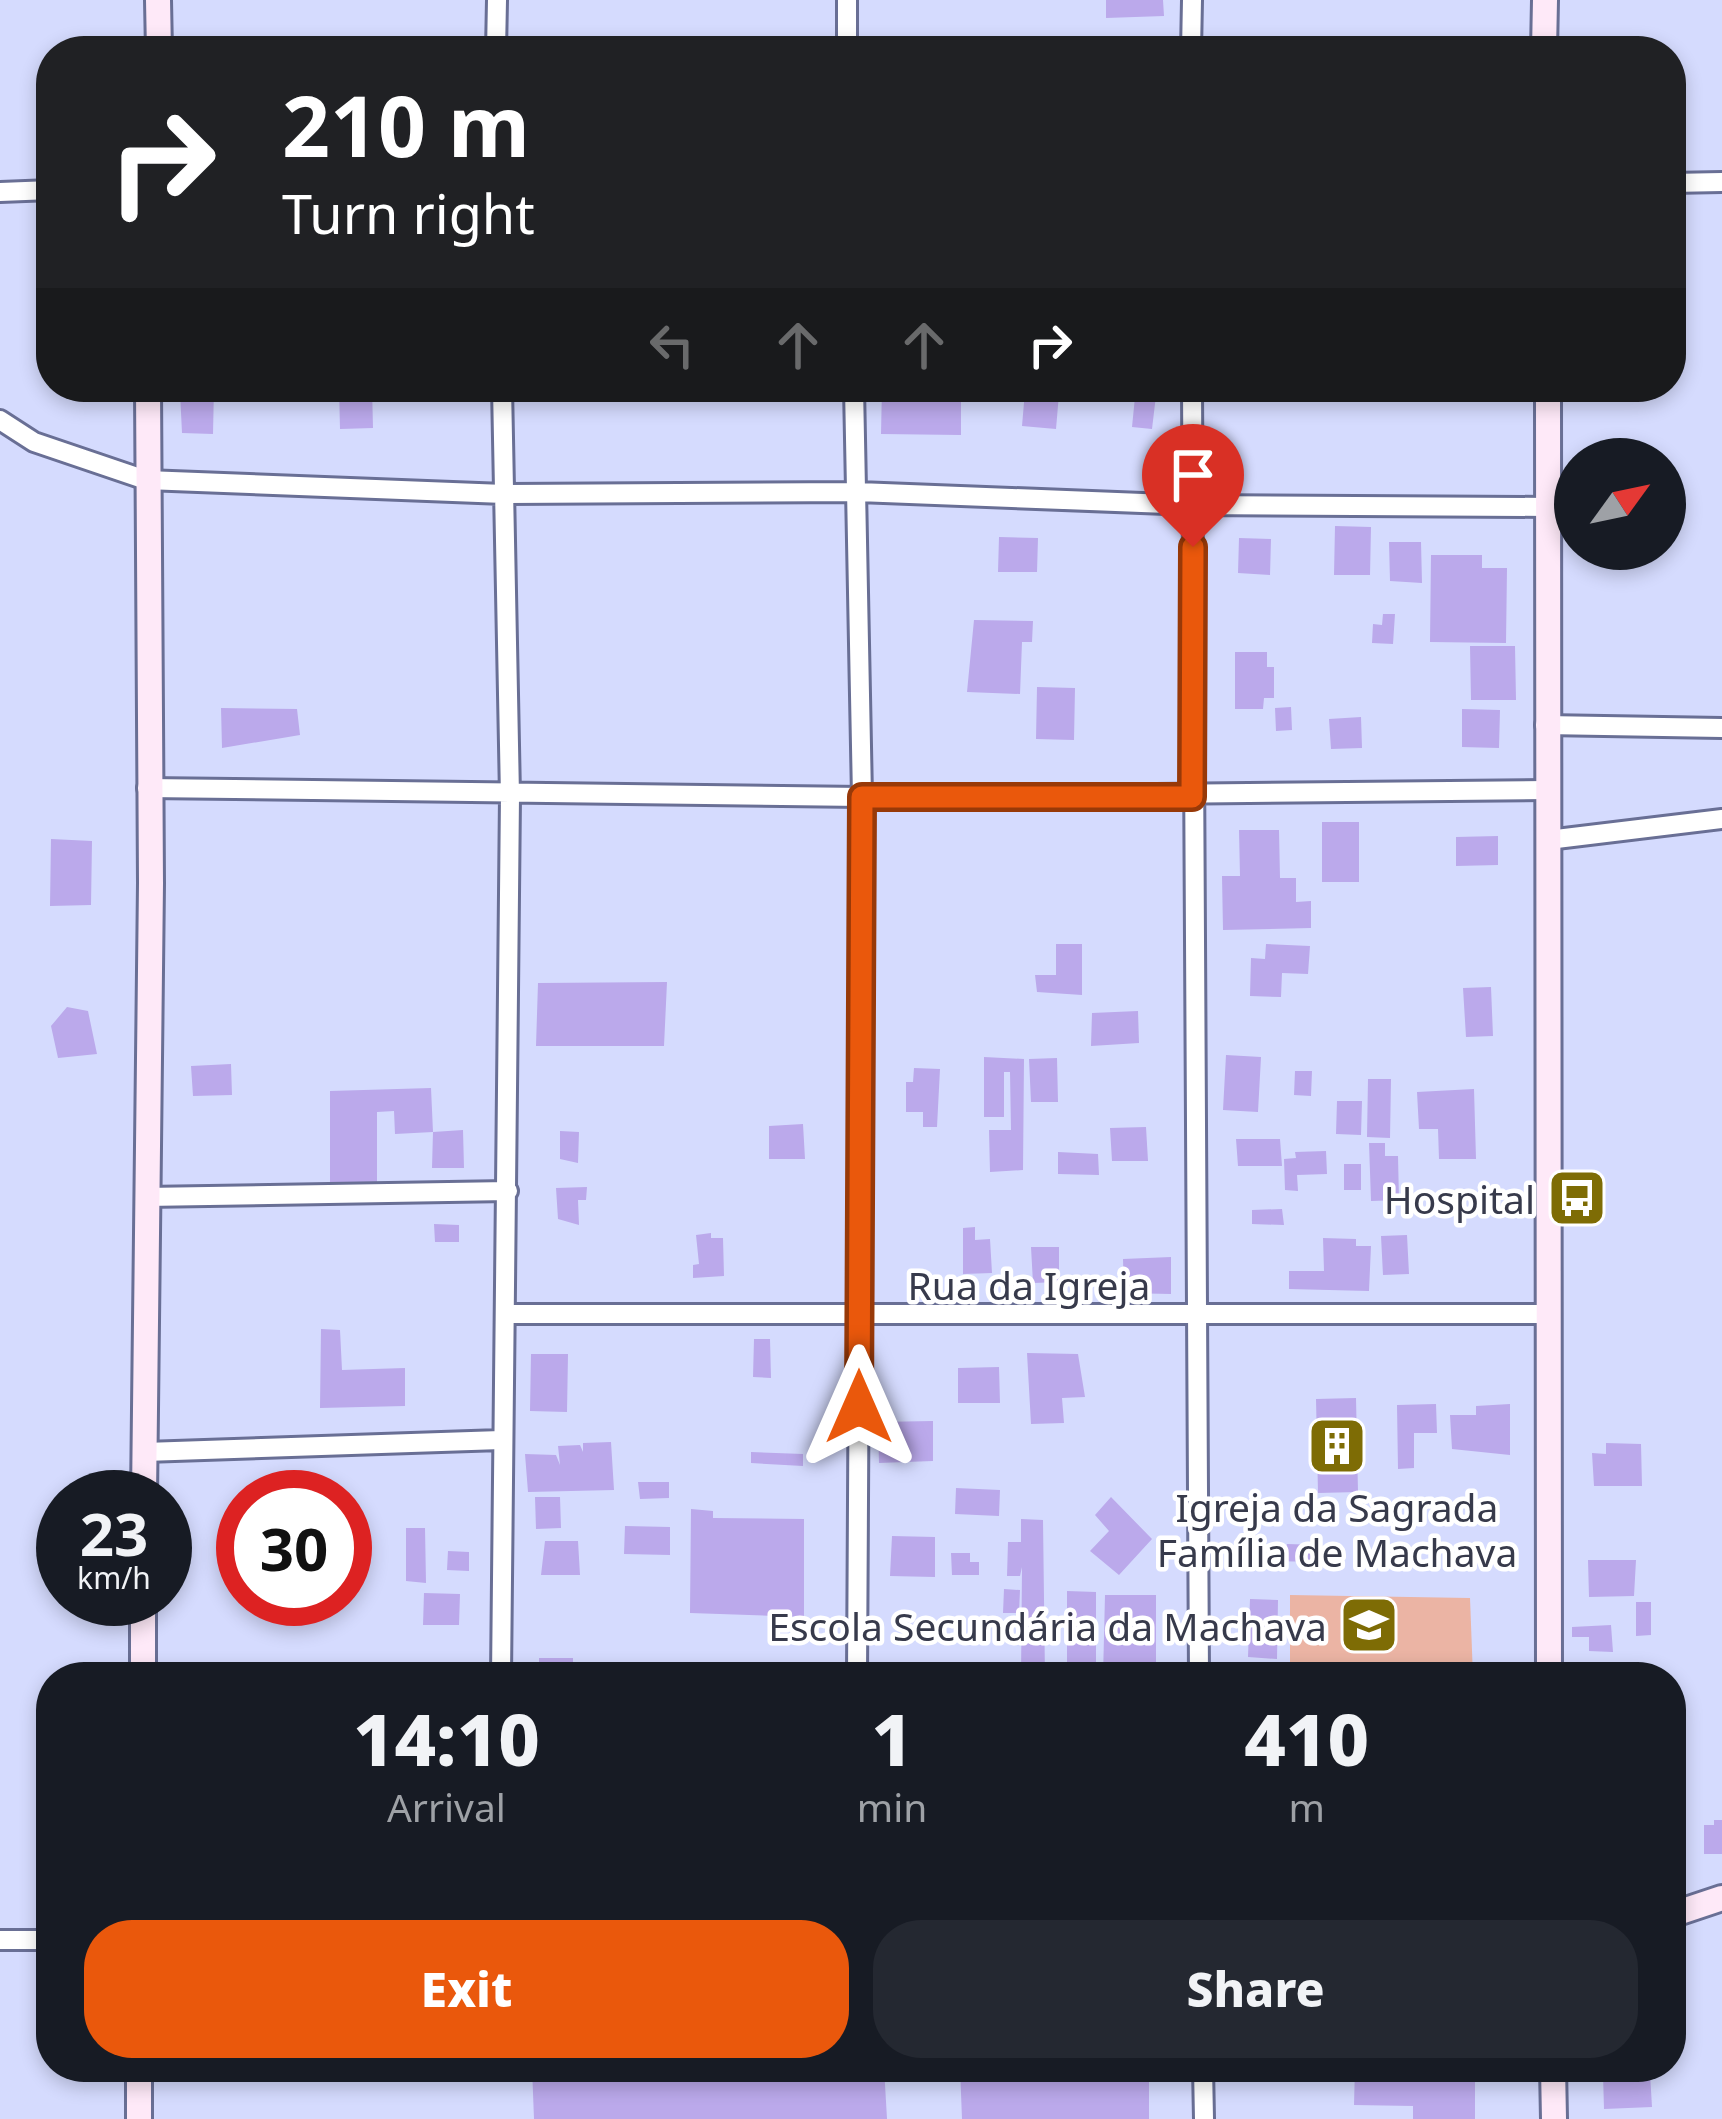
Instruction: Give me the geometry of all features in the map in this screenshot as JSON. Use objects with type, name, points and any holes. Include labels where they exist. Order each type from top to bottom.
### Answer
[{"type":"main road","points":[[158,0],[159,36]]},
{"type":"main road","points":[[1544,36],[1545,0]]},
{"type":"main road","points":[[145,1470],[152,883],[147,788],[148,402]]},
{"type":"main road","points":[[1548,402],[1552,559],[1545,725],[1550,1662]]},
{"type":"main road","points":[[142,1662],[143,1626]]},
{"type":"main road","points":[[1686,1910],[1722,1898]]},
{"type":"main road","points":[[139,2119],[140,2082]]},
{"type":"main road","points":[[1553,2082],[1553,2119]]},
{"type":"street","points":[[496,36],[497,0]]},
{"type":"street","points":[[847,36],[848,0]]},
{"type":"street","points":[[1191,36],[1192,0]]},
{"type":"street","points":[[1686,183],[1722,182]]},
{"type":"street","points":[[0,192],[36,191]]},
{"type":"street","points":[[501,1662],[510,796],[502,402]]},
{"type":"street","points":[[855,402],[862,797],[856,1662]]},
{"type":"street","points":[[1192,402],[1199,1662]]},
{"type":"street","points":[[0,420],[34,442],[146,480],[505,494],[858,492],[1193,505],[1548,506]]},
{"type":"street","points":[[1545,725],[1722,728]]},
{"type":"street","points":[[147,788],[862,797],[1546,790]]},
{"type":"street","points":[[1548,840],[1722,819]]},
{"type":"street","points":[[145,1197],[508,1191]]},
{"type":"street","name":"Rua da Igreja","points":[[508,1314],[1549,1314]]},
{"type":"street","points":[[145,1452],[502,1440]]},
{"type":"street","points":[[0,1940],[36,1940]]},
{"type":"street","points":[[1203,2082],[1204,2119]]},
{"type":"shaded area","points":[[1290,1595],[1470,1598],[1472,1662],[1290,1662]]},
{"type":"building","points":[[1106,0],[1163,0],[1164,16],[1106,18]]},
{"type":"building","points":[[180,402],[214,402],[213,434],[182,433]]},
{"type":"building","points":[[339,402],[372,402],[373,428],[340,429]]},
{"type":"building","points":[[882,402],[961,402],[961,435],[881,434]]},
{"type":"building","points":[[1024,402],[1058,402],[1056,429],[1022,426]]},
{"type":"building","points":[[1134,402],[1155,402],[1152,429],[1132,427]]},
{"type":"building","points":[[1335,526],[1371,527],[1370,575],[1334,575]]},
{"type":"building","points":[[999,537],[1038,538],[1037,572],[998,572]]},
{"type":"building","points":[[1239,538],[1271,539],[1270,575],[1238,573]]},
{"type":"building","points":[[1389,542],[1421,542],[1422,583],[1390,581]]},
{"type":"building","points":[[1431,555],[1482,555],[1482,568],[1507,568],[1506,643],[1430,642]]},
{"type":"building","points":[[1383,614],[1395,614],[1393,644],[1372,643],[1373,624],[1382,625]]},
{"type":"building","points":[[974,620],[1033,621],[1032,642],[1022,642],[1020,694],[967,692]]},
{"type":"building","points":[[1470,646],[1515,646],[1516,700],[1471,700]]},
{"type":"building","points":[[1235,652],[1267,652],[1267,667],[1274,667],[1274,698],[1264,698],[1263,709],[1235,709]]},
{"type":"building","points":[[1037,687],[1075,688],[1074,740],[1036,739]]},
{"type":"building","points":[[1291,707],[1292,730],[1276,731],[1275,708]]},
{"type":"building","points":[[221,708],[297,709],[300,735],[222,748]]},
{"type":"building","points":[[1462,709],[1500,710],[1499,748],[1462,747]]},
{"type":"building","points":[[1361,717],[1362,748],[1331,749],[1329,719]]},
{"type":"building","points":[[1322,822],[1359,822],[1359,882],[1322,882]]},
{"type":"building","points":[[1239,830],[1279,830],[1280,878],[1296,878],[1296,902],[1311,901],[1311,928],[1223,930],[1222,876],[1240,876]]},
{"type":"building","points":[[1498,836],[1498,865],[1456,866],[1456,837]]},
{"type":"building","points":[[51,839],[92,841],[91,905],[50,906]]},
{"type":"building","points":[[1056,944],[1082,944],[1082,995],[1037,992],[1035,975],[1056,975]]},
{"type":"building","points":[[1266,944],[1310,946],[1308,974],[1282,973],[1281,997],[1250,996],[1251,958],[1265,959]]},
{"type":"building","points":[[667,982],[664,1046],[536,1046],[538,983]]},
{"type":"building","points":[[1491,987],[1493,1036],[1466,1037],[1463,988]]},
{"type":"building","points":[[67,1007],[88,1011],[97,1054],[58,1058],[51,1026]]},
{"type":"building","points":[[1138,1011],[1139,1043],[1091,1046],[1092,1013]]},
{"type":"building","points":[[1226,1055],[1261,1057],[1258,1112],[1223,1110]]},
{"type":"building","points":[[984,1057],[1024,1059],[1023,1170],[990,1172],[989,1130],[1011,1130],[1010,1072],[1004,1072],[1004,1117],[984,1117]]},
{"type":"building","points":[[1057,1058],[1058,1102],[1031,1102],[1029,1059]]},
{"type":"building","points":[[231,1064],[232,1095],[193,1096],[191,1066]]},
{"type":"building","points":[[914,1068],[940,1069],[937,1127],[923,1127],[923,1112],[906,1112],[906,1082],[913,1082]]},
{"type":"building","points":[[1295,1071],[1312,1071],[1311,1096],[1294,1095]]},
{"type":"building","points":[[1368,1079],[1391,1079],[1390,1138],[1367,1137]]},
{"type":"building","points":[[431,1088],[433,1132],[395,1134],[394,1111],[377,1112],[377,1182],[330,1182],[330,1091]]},
{"type":"building","points":[[1474,1089],[1476,1159],[1439,1159],[1438,1129],[1419,1129],[1417,1092]]},
{"type":"building","points":[[1337,1101],[1362,1101],[1361,1135],[1336,1134]]},
{"type":"building","points":[[803,1124],[805,1159],[769,1159],[769,1126]]},
{"type":"building","points":[[1146,1127],[1148,1161],[1112,1161],[1110,1128]]},
{"type":"building","points":[[463,1130],[464,1168],[432,1168],[433,1132]]},
{"type":"building","points":[[560,1131],[579,1132],[578,1163],[560,1159]]},
{"type":"building","points":[[1236,1139],[1280,1139],[1282,1166],[1238,1166]]},
{"type":"building","points":[[1369,1143],[1385,1143],[1385,1156],[1398,1156],[1399,1200],[1371,1201]]},
{"type":"building","points":[[1326,1151],[1327,1174],[1297,1175],[1298,1191],[1285,1190],[1284,1159],[1296,1158],[1295,1152]]},
{"type":"building","points":[[1058,1152],[1098,1154],[1099,1175],[1058,1174]]},
{"type":"building","points":[[1344,1164],[1361,1164],[1361,1190],[1344,1190]]},
{"type":"building","points":[[587,1187],[586,1200],[578,1200],[579,1225],[558,1219],[556,1188]]},
{"type":"building","points":[[1282,1209],[1284,1225],[1252,1224],[1252,1210]]},
{"type":"building","points":[[434,1224],[459,1225],[459,1242],[435,1242]]},
{"type":"building","points":[[975,1227],[975,1240],[990,1239],[992,1273],[963,1274],[963,1228]]},
{"type":"building","points":[[711,1233],[711,1238],[723,1238],[724,1276],[693,1278],[693,1265],[699,1264],[696,1235]]},
{"type":"building","points":[[1407,1235],[1409,1274],[1383,1275],[1381,1236]]},
{"type":"building","points":[[1323,1238],[1356,1239],[1356,1246],[1371,1246],[1369,1291],[1289,1289],[1289,1271],[1324,1271]]},
{"type":"building","points":[[1031,1247],[1059,1247],[1059,1282],[1033,1283]]},
{"type":"building","points":[[1171,1257],[1171,1294],[1124,1293],[1123,1259]]},
{"type":"building","points":[[321,1329],[340,1330],[342,1370],[405,1368],[405,1406],[320,1408]]},
{"type":"building","points":[[754,1339],[770,1339],[771,1378],[753,1377]]},
{"type":"building","points":[[1027,1353],[1078,1354],[1085,1397],[1062,1398],[1064,1423],[1031,1424]]},
{"type":"building","points":[[531,1354],[568,1354],[567,1412],[530,1411]]},
{"type":"building","points":[[999,1367],[1000,1403],[958,1403],[958,1368]]},
{"type":"building","name":"Igreja da Sagrada Família de Machava","points":[[1356,1398],[1358,1492],[1318,1493],[1316,1399]]},
{"type":"building","points":[[1436,1404],[1437,1433],[1414,1433],[1414,1468],[1398,1469],[1397,1405]]},
{"type":"building","points":[[1510,1404],[1510,1455],[1452,1449],[1450,1415],[1476,1415],[1476,1406]]},
{"type":"building","points":[[933,1421],[933,1461],[879,1463],[878,1422]]},
{"type":"building","points":[[611,1442],[614,1490],[528,1492],[525,1454],[556,1455],[560,1465],[558,1446],[580,1445],[583,1452],[583,1443]]},
{"type":"building","points":[[1606,1443],[1641,1444],[1642,1486],[1594,1486],[1592,1453],[1606,1454]]},
{"type":"building","points":[[751,1452],[803,1454],[803,1466],[751,1463]]},
{"type":"building","points":[[638,1482],[669,1482],[669,1498],[640,1499]]},
{"type":"building","points":[[956,1488],[1000,1490],[999,1516],[955,1514]]},
{"type":"building","points":[[535,1497],[560,1497],[561,1528],[536,1529]]},
{"type":"building","points":[[1111,1497],[1152,1539],[1119,1575],[1090,1551],[1109,1531],[1095,1515]]},
{"type":"building","points":[[691,1509],[713,1511],[713,1518],[804,1519],[804,1617],[690,1613]]},
{"type":"building","points":[[1021,1519],[1043,1520],[1045,1662],[1021,1662],[1022,1567],[1020,1576],[1007,1576],[1008,1542],[1021,1542]]},
{"type":"building","points":[[625,1526],[670,1527],[670,1555],[624,1554]]},
{"type":"building","points":[[406,1528],[425,1528],[426,1583],[406,1581]]},
{"type":"building","points":[[892,1536],[935,1537],[935,1577],[890,1576]]},
{"type":"building","points":[[545,1541],[578,1541],[580,1575],[541,1575]]},
{"type":"building","points":[[1287,1544],[1320,1545],[1319,1562],[1268,1561],[1268,1548],[1286,1548]]},
{"type":"building","points":[[448,1551],[469,1552],[469,1571],[447,1570]]},
{"type":"building","points":[[951,1553],[970,1553],[970,1562],[979,1562],[979,1575],[952,1575]]},
{"type":"building","points":[[1588,1560],[1636,1560],[1634,1596],[1589,1597]]},
{"type":"building","points":[[1004,1589],[1020,1590],[1019,1613],[1003,1613]]},
{"type":"building","points":[[1067,1591],[1096,1592],[1096,1662],[1067,1662]]},
{"type":"building","points":[[424,1593],[460,1594],[459,1625],[423,1625]]},
{"type":"building","points":[[1105,1595],[1156,1595],[1156,1662],[1103,1662]]},
{"type":"building","points":[[1250,1599],[1278,1600],[1277,1659],[1248,1657]]},
{"type":"building","points":[[1636,1602],[1651,1602],[1651,1635],[1636,1636]]},
{"type":"building","points":[[1611,1625],[1613,1652],[1589,1651],[1589,1637],[1572,1637],[1572,1627]]},
{"type":"building","points":[[539,1658],[573,1658],[573,1662],[539,1662]]},
{"type":"building","points":[[1714,1820],[1722,1820],[1722,1854],[1704,1854],[1704,1825],[1714,1825]]},
{"type":"building","points":[[533,2082],[885,2082],[887,2119],[534,2119]]},
{"type":"building","points":[[961,2082],[1149,2082],[1149,2119],[962,2119]]},
{"type":"building","points":[[1355,2082],[1475,2082],[1475,2119],[1413,2119],[1413,2106],[1354,2105]]},
{"type":"building","points":[[1603,2082],[1651,2082],[1652,2107],[1604,2109]]},
{"type":"place","name":"Hospital","points":[[1577,1198]]},
{"type":"place","name":"Igreja da Sagrada Família de Machava","points":[[1337,1446]]},
{"type":"place","name":"Escola Secundária da Machava","points":[[1369,1625]]},
{"type":"route","points":[[859,1407],[862,797],[1192,797],[1193,547]]}]
